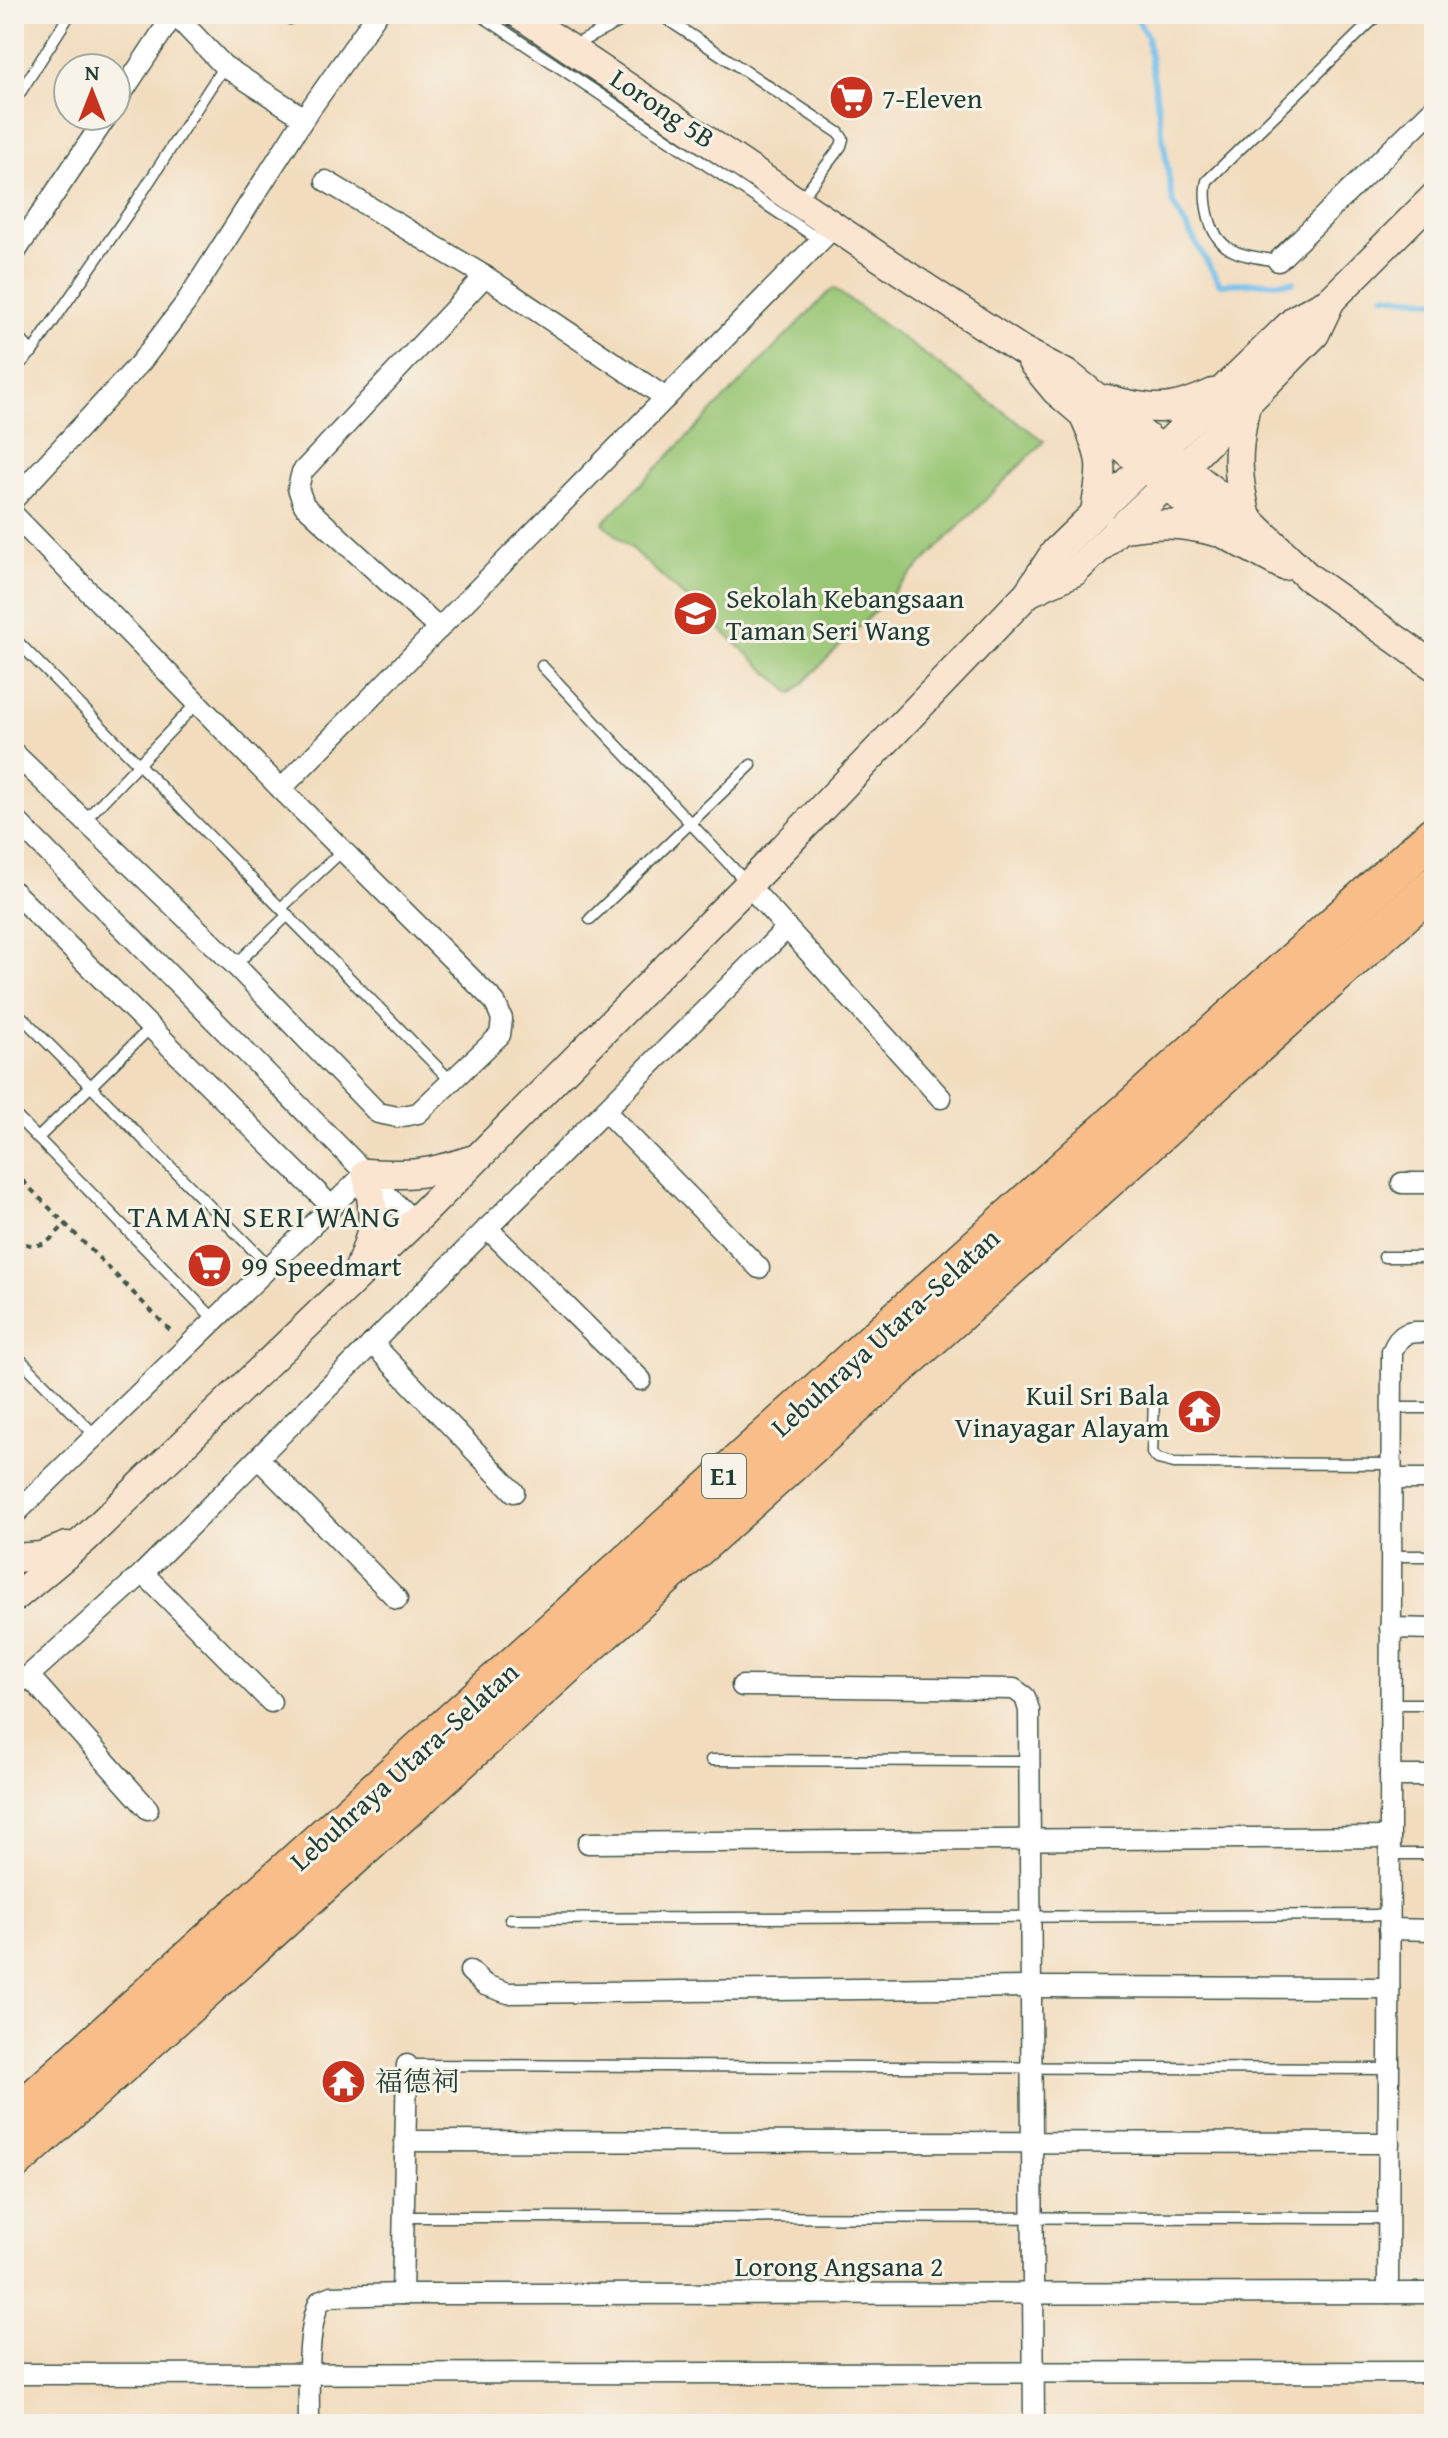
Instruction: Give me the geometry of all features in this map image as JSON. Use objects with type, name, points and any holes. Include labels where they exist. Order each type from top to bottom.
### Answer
[{"type":"highway","name":"Lebuhraya Utara–Selatan","points":[[14,2117],[1434,835]]},
{"type":"highway","name":"Lebuhraya Utara–Selatan","points":[[14,2161],[1434,886]]},
{"type":"main road","points":[[519,14],[799,202],[828,234],[1070,376],[1091,406],[1236,526],[1434,666]]},
{"type":"main road","points":[[1028,593],[1074,572],[1118,529],[1164,466],[1236,396],[1315,334],[1331,300],[1434,197]]},
{"type":"main road","points":[[1091,406],[1164,409],[1236,396]]},
{"type":"main road","points":[[1236,396],[1236,526]]},
{"type":"main road","points":[[1091,406],[1102,465],[1095,512]]},
{"type":"main road","points":[[17,1591],[85,1539],[414,1222],[748,885],[1028,593],[1055,552],[1095,512],[1164,466]]},
{"type":"main road","points":[[1118,529],[1162,522],[1236,526]]},
{"type":"main road","points":[[355,1279],[373,1230],[374,1202],[366,1173],[432,1173],[475,1159]]},
{"type":"main road","points":[[14,1558],[41,1556],[85,1539]]},
{"type":"street","points":[[132,78],[174,14],[224,66],[304,118]]},
{"type":"street","points":[[14,499],[141,362],[176,316],[304,118],[377,14]]},
{"type":"street","points":[[1278,261],[1434,108]]},
{"type":"street","points":[[14,254],[96,132]]},
{"type":"street","points":[[326,181],[485,276],[666,398]]},
{"type":"street","points":[[281,789],[828,234]]},
{"type":"street","points":[[439,629],[304,505],[298,488],[302,472],[485,276]]},
{"type":"street","points":[[14,515],[342,851],[495,1002],[502,1019],[500,1035],[418,1113],[398,1117],[378,1113],[235,965],[14,753]]},
{"type":"street","points":[[14,818],[414,1222]]},
{"type":"street","points":[[748,885],[941,1098]]},
{"type":"street","points":[[14,892],[332,1207]]},
{"type":"street","points":[[148,1809],[22,1681],[143,1573],[259,1459],[787,928]]},
{"type":"street","points":[[605,1111],[759,1268]]},
{"type":"street","points":[[14,1515],[366,1173]]},
{"type":"street","points":[[1402,1183],[1434,1183]]},
{"type":"street","points":[[487,1228],[641,1380]]},
{"type":"street","points":[[1388,2293],[1392,1352],[1397,1338],[1409,1332],[1434,1332]]},
{"type":"street","points":[[372,1343],[514,1492]]},
{"type":"street","points":[[259,1459],[397,1599]]},
{"type":"street","points":[[1391,1472],[1434,1479]]},
{"type":"street","points":[[143,1573],[271,1702]]},
{"type":"street","points":[[1390,1628],[1434,1629]]},
{"type":"street","points":[[742,1686],[1014,1689],[1025,1697],[1029,1710],[1034,2424]]},
{"type":"street","points":[[1390,1776],[1434,1776]]},
{"type":"street","points":[[588,1843],[1030,1839],[1390,1845]]},
{"type":"street","points":[[1389,1922],[1434,1930]]},
{"type":"street","points":[[470,1971],[485,1985],[508,1993],[1031,1987],[1389,1988]]},
{"type":"street","points":[[402,2294],[407,2065]]},
{"type":"street","points":[[405,2141],[1389,2143]]},
{"type":"street","name":"Lorong Angsana 2","points":[[309,2374],[315,2312],[320,2301],[332,2296],[1434,2293]]},
{"type":"street","points":[[14,2374],[1434,2372]]},
{"type":"street","points":[[309,2374],[309,2424]]},
{"type":"lane","points":[[14,102],[70,14]]},
{"type":"lane","name":"Lorong 5B","points":[[479,14],[828,234]]},
{"type":"lane","points":[[571,47],[635,14]]},
{"type":"lane","points":[[659,14],[839,133],[843,139],[841,146],[799,202]]},
{"type":"lane","points":[[1278,261],[1233,252],[1214,235],[1207,207],[1207,181],[1379,14]]},
{"type":"lane","points":[[14,370],[32,352],[136,202],[224,66]]},
{"type":"lane","points":[[14,332],[32,352]]},
{"type":"lane","points":[[14,638],[452,1082]]},
{"type":"lane","points":[[542,666],[748,885]]},
{"type":"lane","points":[[83,822],[197,703]]},
{"type":"lane","points":[[590,919],[751,765]]},
{"type":"lane","points":[[235,965],[342,851]]},
{"type":"lane","points":[[14,1009],[270,1267]]},
{"type":"lane","points":[[38,1138],[150,1028]]},
{"type":"lane","points":[[14,1114],[215,1320]]},
{"type":"lane","points":[[1384,1257],[1434,1257]]},
{"type":"lane","points":[[14,1353],[96,1436]]},
{"type":"lane","points":[[1154,1401],[1152,1453],[1158,1459],[1174,1463],[1391,1472]]},
{"type":"lane","points":[[1391,1408],[1434,1408]]},
{"type":"lane","points":[[1390,1556],[1434,1556]]},
{"type":"lane","points":[[1390,1704],[1434,1704]]},
{"type":"lane","points":[[711,1760],[1029,1761]]},
{"type":"lane","points":[[1390,1845],[1434,1854]]},
{"type":"lane","points":[[510,1919],[1030,1918],[1389,1922]]},
{"type":"lane","points":[[407,2065],[1389,2069]]},
{"type":"lane","points":[[404,2217],[1388,2218]]},
{"type":"path","points":[[14,1172],[187,1348]]},
{"type":"path","points":[[14,1240],[34,1246],[48,1244],[66,1223]]},
{"type":"green space","points":[[833,288],[1044,441],[792,694],[603,523]]},
{"type":"waterway","points":[[1134,14],[1147,36],[1173,204],[1220,284],[1293,282]]},
{"type":"waterway","points":[[1384,295],[1434,301]]},
{"type":"place","name":"7-Eleven","points":[[851,98]]},
{"type":"place","name":"Sekolah Kebangsaan Taman Seri Wang","points":[[695,614]]},
{"type":"place","name":"99 Speedmart","points":[[210,1266]]},
{"type":"place","name":"Kuil Sri Bala Vinayagar Alayam","points":[[1200,1411]]},
{"type":"place","name":"福德祠","points":[[344,2081]]},
{"type":"district","name":"TAMAN SERI WANG","points":[[265,1217]]}]
